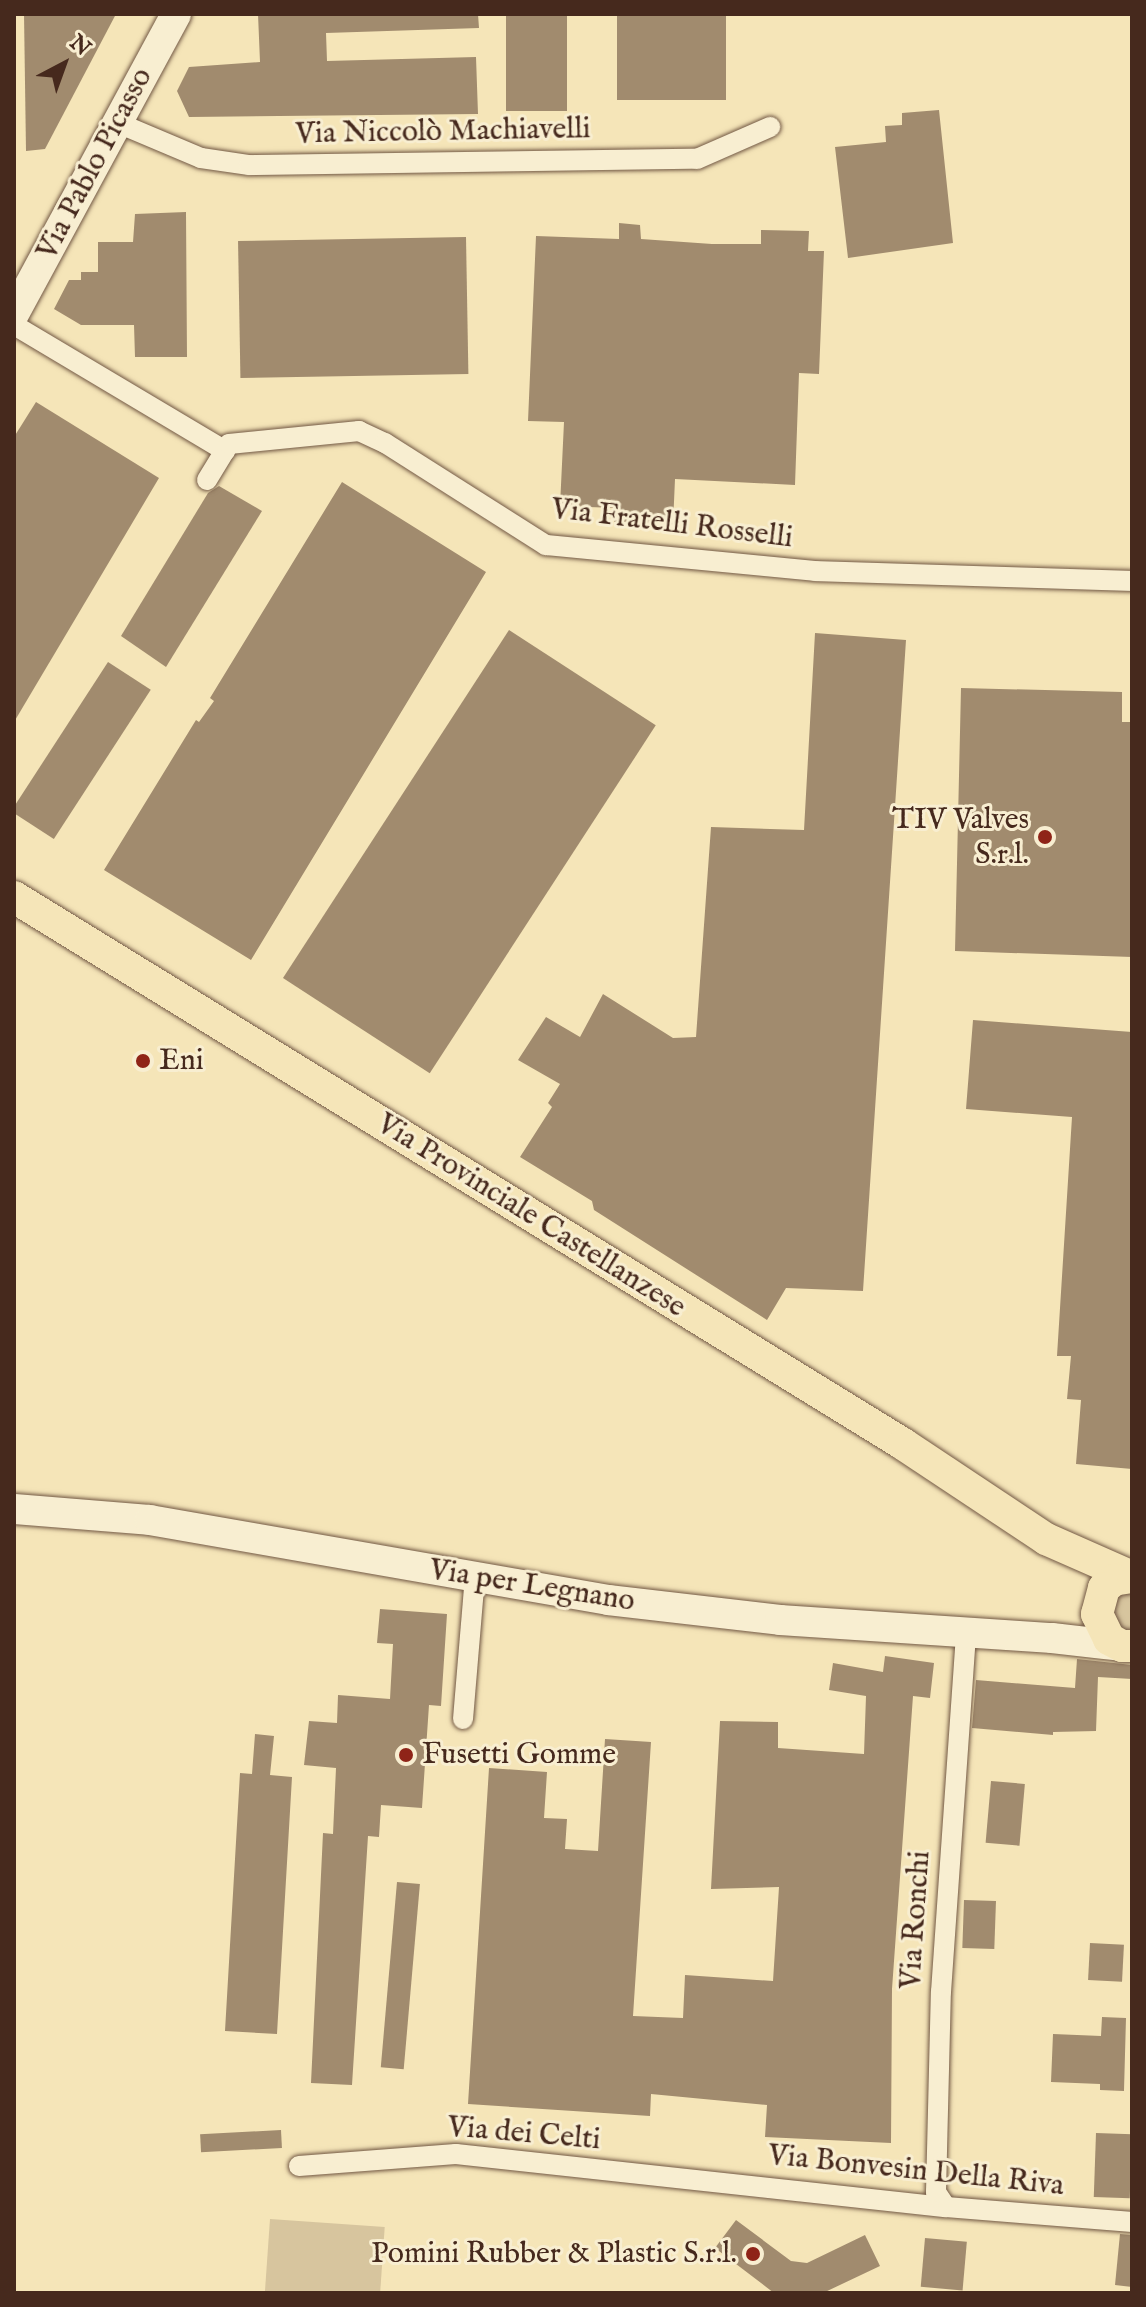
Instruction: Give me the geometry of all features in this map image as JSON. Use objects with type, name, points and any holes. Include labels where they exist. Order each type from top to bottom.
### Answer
[{"type":"main road","name":"Via Provinciale Castellanzese","points":[[14,897],[903,1444],[1046,1539],[1132,1577]]},
{"type":"main road","name":"Via Provinciale Castellanzese","points":[[1046,1539],[1076,1570],[1098,1608],[1109,1639],[1127,1646]]},
{"type":"main road","points":[[1098,1608],[1104,1588],[1114,1580],[1132,1577]]},
{"type":"street","name":"Via Pablo Picasso","points":[[14,314],[176,14]]},
{"type":"street","name":"Via Niccolò Machiavelli","points":[[118,123],[201,158],[249,165],[697,159],[770,127]]},
{"type":"street","points":[[14,325],[225,451],[207,480]]},
{"type":"street","name":"Via Fratelli Rosselli","points":[[225,451],[229,444],[359,431],[385,443],[546,545],[815,571],[1132,581]]},
{"type":"street","name":"Via per Legnano","points":[[14,1509],[150,1520],[608,1600],[718,1613],[1127,1646]]},
{"type":"street","points":[[463,1719],[475,1577]]},
{"type":"street","name":"Via per Legnano","points":[[1052,1638],[1084,1631],[1098,1608]]},
{"type":"street","name":"Via Ronchi","points":[[946,2207],[936,2192],[941,1992],[966,1634]]},
{"type":"street","name":"Via dei Celti","points":[[299,2166],[456,2154],[695,2180]]},
{"type":"street","name":"Via Bonvesin Della Riva","points":[[695,2180],[946,2207],[1132,2222]]},
{"type":"shaded area","points":[[1132,1588],[1132,1635],[1111,1618],[1116,1594]]},
{"type":"shaded area","points":[[270,2219],[385,2227],[380,2293],[265,2293]]},
{"type":"building","points":[[24,14],[116,14],[45,149],[26,151]]},
{"type":"building","points":[[258,14],[478,14],[479,28],[326,33],[327,61],[476,57],[478,114],[189,117],[177,91],[189,67],[260,62]]},
{"type":"building","points":[[506,14],[567,14],[567,111],[506,111]]},
{"type":"building","points":[[617,14],[726,14],[726,100],[617,100]]},
{"type":"building","points":[[939,110],[953,243],[848,258],[835,147],[886,142],[885,126],[902,125],[902,113]]},
{"type":"building","points":[[186,212],[187,357],[135,357],[134,325],[81,325],[54,309],[69,280],[81,280],[81,272],[98,272],[98,242],[133,242],[135,214]]},
{"type":"building","points":[[619,223],[640,225],[641,239],[712,244],[761,244],[761,230],[809,231],[808,251],[824,251],[819,374],[799,373],[795,485],[675,479],[673,525],[614,522],[617,508],[560,506],[564,422],[528,421],[536,236],[619,239]]},
{"type":"building","points":[[466,237],[468,374],[240,378],[238,241]]},
{"type":"building","points":[[36,402],[159,478],[14,722],[14,437]]},
{"type":"building","points":[[342,482],[486,572],[251,960],[104,870],[196,720],[199,722],[214,701],[210,698]]},
{"type":"building","points":[[219,486],[262,511],[166,667],[121,636],[208,493]]},
{"type":"building","points":[[509,630],[656,725],[430,1073],[283,978]]},
{"type":"building","points":[[815,633],[906,640],[863,1291],[786,1288],[767,1320],[594,1210],[592,1201],[520,1157],[552,1107],[548,1103],[560,1084],[518,1060],[546,1017],[580,1037],[603,994],[673,1038],[696,1037],[711,827],[804,830]]},
{"type":"building","points":[[108,662],[151,690],[54,839],[14,813],[14,807]]},
{"type":"building","name":"TIV Valves S.r.l.","points":[[961,688],[1122,692],[1122,722],[1132,722],[1132,957],[955,951]]},
{"type":"building","points":[[973,1020],[1132,1032],[1132,1469],[1076,1464],[1081,1400],[1067,1399],[1071,1356],[1057,1356],[1072,1117],[966,1109]]},
{"type":"building","points":[[380,1609],[447,1614],[441,1706],[429,1705],[422,1808],[381,1805],[379,1837],[368,1836],[352,2085],[311,2083],[323,1833],[333,1834],[336,1768],[304,1765],[309,1721],[337,1723],[338,1695],[390,1699],[393,1644],[377,1643]]},
{"type":"building","points":[[885,1656],[934,1663],[930,1698],[913,1696],[892,1989],[891,2143],[765,2137],[767,2105],[651,2094],[650,2116],[468,2104],[489,1768],[547,1772],[544,1818],[567,1819],[565,1849],[598,1851],[605,1739],[651,1742],[633,2016],[683,2018],[685,1975],[773,1981],[779,1887],[711,1889],[720,1721],[778,1722],[778,1748],[864,1754],[866,1696],[829,1690],[833,1663],[883,1672]]},
{"type":"building","points":[[1077,1659],[1132,1665],[1132,1679],[1098,1677],[1096,1731],[1053,1732],[1053,1735],[972,1728],[976,1680],[1075,1688]]},
{"type":"building","points":[[255,1734],[274,1736],[270,1775],[292,1777],[277,2034],[225,2031],[240,1773],[252,1774]]},
{"type":"building","points":[[991,1781],[1025,1784],[1019,1846],[986,1843]]},
{"type":"building","points":[[397,1882],[420,1884],[404,2069],[381,2067]]},
{"type":"building","points":[[964,1900],[996,1901],[994,1949],[962,1948]]},
{"type":"building","points":[[1090,1943],[1124,1945],[1122,1982],[1088,1980]]},
{"type":"building","points":[[1102,2017],[1126,2018],[1124,2091],[1100,2090],[1100,2084],[1051,2082],[1053,2034],[1101,2036]]},
{"type":"building","points":[[281,2130],[282,2148],[201,2152],[200,2134]]},
{"type":"building","points":[[1096,2133],[1132,2134],[1130,2198],[1094,2197]]},
{"type":"building","name":"Pomini Rubber & Plastic S.r.l.","points":[[736,2220],[791,2261],[807,2263],[865,2235],[880,2266],[823,2293],[774,2293],[715,2248]]},
{"type":"building","points":[[1120,2234],[1132,2235],[1132,2287],[1115,2285]]},
{"type":"building","points":[[925,2238],[967,2242],[963,2290],[921,2287]]},
{"type":"place","name":"TIV Valves S.r.l.","points":[[1045,837]]},
{"type":"place","name":"Eni","points":[[143,1061]]},
{"type":"place","name":"Fusetti Gomme","points":[[406,1755]]},
{"type":"place","name":"Pomini Rubber & Plastic S.r.l.","points":[[753,2254]]}]
